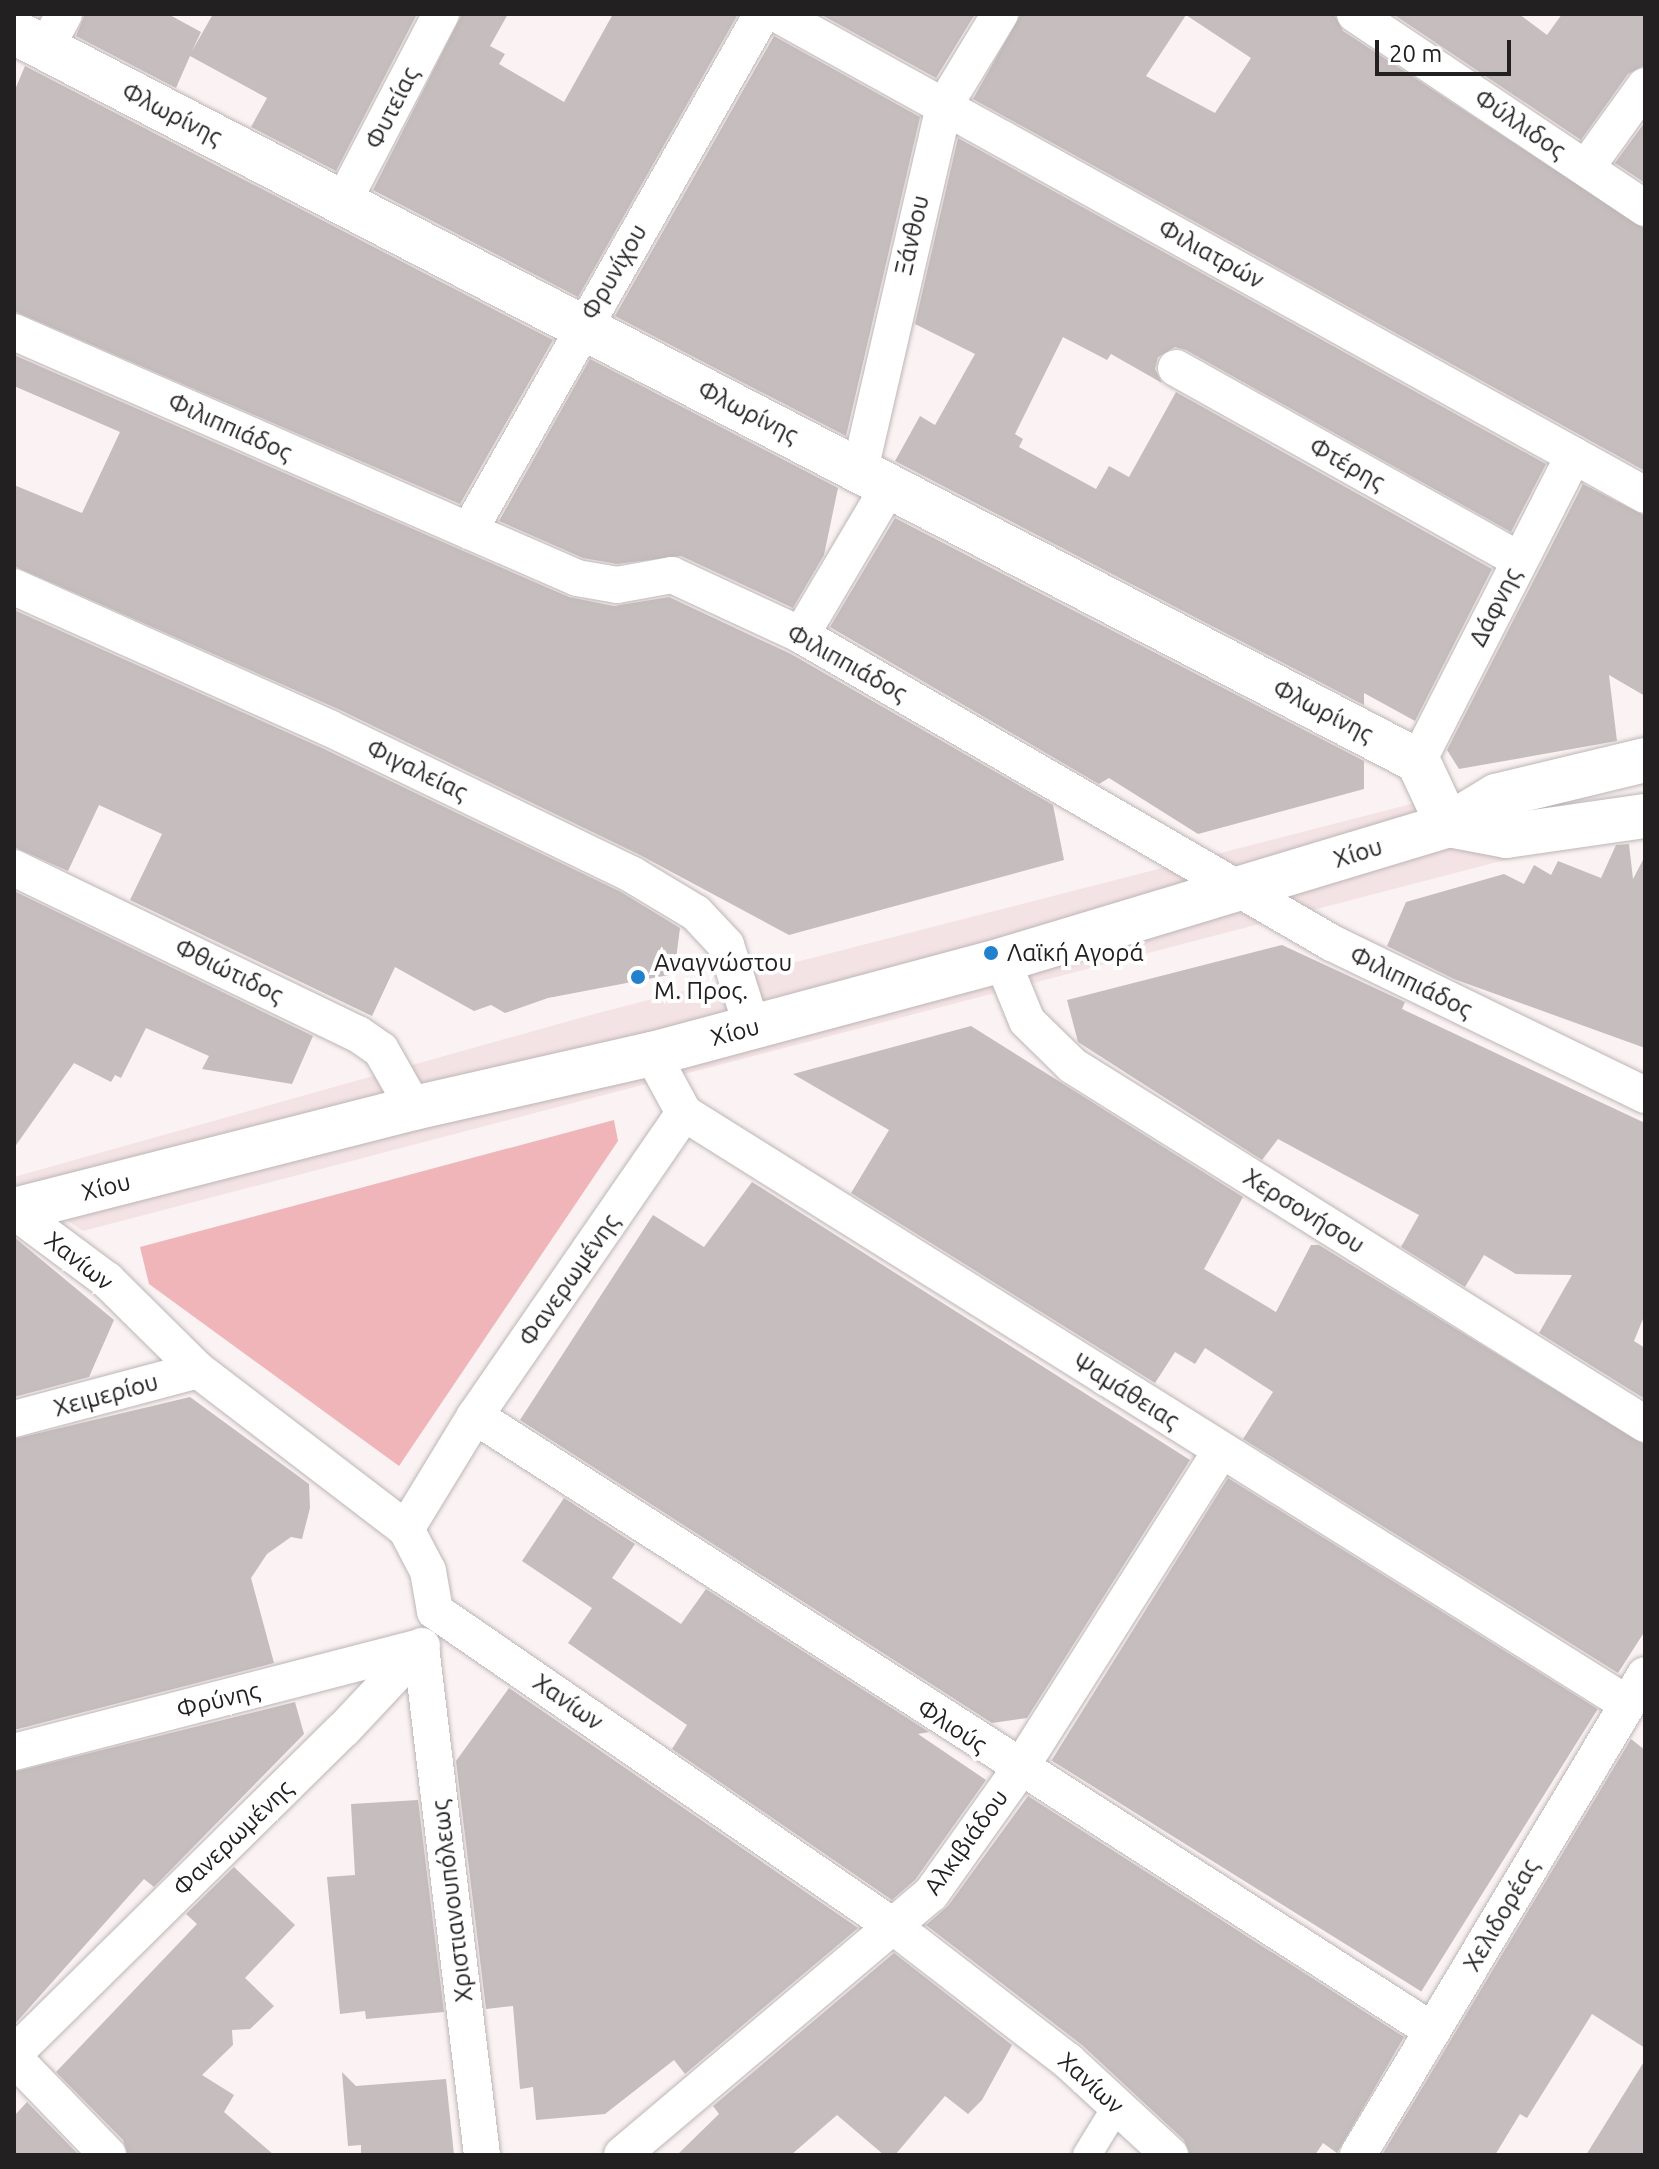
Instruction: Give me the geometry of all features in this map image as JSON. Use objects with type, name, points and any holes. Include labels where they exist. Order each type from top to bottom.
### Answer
[{"type":"street","name":"Φυτείας","points":[[343,202],[441,14]]},
{"type":"street","name":"Φρυνίχου","points":[[469,531],[762,14]]},
{"type":"street","name":"Φιλιατρών","points":[[777,14],[1645,495]]},
{"type":"street","name":"Ξάνθου","points":[[801,635],[874,478],[944,106],[1000,14]]},
{"type":"street","name":"Φύλλιδος","points":[[1355,14],[1645,208]]},
{"type":"street","name":"Φλωρίνης","points":[[41,31],[343,202],[1418,761]]},
{"type":"street","points":[[1586,168],[1645,86]]},
{"type":"street","name":"Φιλιππιάδος","points":[[14,332],[577,578],[617,585],[672,575],[801,635],[1244,888],[1332,943],[1645,1095]]},
{"type":"street","name":"Φτέρης","points":[[1176,368],[1519,560]]},
{"type":"street","name":"Δάφνης","points":[[1418,761],[1574,455]]},
{"type":"street","name":"Φιγαλείας","points":[[14,587],[329,728],[644,882],[696,913],[726,945],[752,1027]]},
{"type":"street","name":"Χίου","points":[[14,1211],[414,1108],[652,1054],[1002,960],[1448,825],[1496,796],[1645,760]]},
{"type":"street","points":[[1418,761],[1448,825]]},
{"type":"street","name":"Χίου","points":[[1448,825],[1506,836],[1645,816]]},
{"type":"street","name":"Φθιώτιδος","points":[[14,868],[358,1034],[381,1050],[414,1108]]},
{"type":"street","name":"Χερσονήσου","points":[[1002,960],[1027,1021],[1073,1066],[1645,1424]]},
{"type":"street","name":"Ψαμάθειας","points":[[652,1054],[684,1113],[1221,1450],[1635,1689]]},
{"type":"street","name":"Φανερωμένης","points":[[406,1529],[475,1416],[684,1113]]},
{"type":"street","name":"Χανίων","points":[[14,1211],[107,1280],[198,1370],[406,1529],[428,1571],[435,1611],[894,1927],[1068,2061],[1170,2155]]},
{"type":"street","name":"Χειμερίου","points":[[14,1419],[198,1370]]},
{"type":"street","name":"Φλιούς","points":[[475,1416],[1019,1770],[1433,2031]]},
{"type":"street","name":"Αλκιβιάδου","points":[[622,2155],[931,1894],[1019,1770],[1221,1450]]},
{"type":"street","name":"Φανερωμένης","points":[[14,2056],[421,1647],[435,1611]]},
{"type":"street","name":"Φρύνης","points":[[14,1752],[421,1647]]},
{"type":"street","name":"Χριστιανουπόλεως","points":[[421,1647],[482,2155]]},
{"type":"street","name":"Χελιδορέας","points":[[1358,2155],[1635,1689]]},
{"type":"street","points":[[14,2056],[108,2155]]},
{"type":"street","points":[[1087,2155],[1117,2106]]},
{"type":"shaded area","name":"Λαϊκή Αγορά","points":[[1582,760],[1547,849],[83,1231],[14,1185],[14,1177],[594,1014]]},
{"type":"shaded area","points":[[614,1120],[618,1141],[399,1466],[149,1284],[140,1247]]},
{"type":"building","points":[[85,14],[168,14],[201,32],[192,51],[213,14],[417,14],[336,171],[251,127],[267,98],[190,56],[176,88],[76,36]]},
{"type":"building","points":[[462,14],[508,14],[490,46],[505,54],[499,64],[564,102],[613,14],[738,14],[578,297],[373,190]]},
{"type":"building","points":[[820,14],[975,14],[936,78]]},
{"type":"building","points":[[1021,14],[1334,14],[1343,31],[1645,229],[1645,471],[973,99]],"holes":[[[1186,15],[1251,58],[1215,113],[1146,76]]]},
{"type":"building","points":[[1393,14],[1519,14],[1547,35],[1562,14],[1645,14],[1645,65],[1628,74],[1581,140]]},
{"type":"building","points":[[774,36],[920,117],[846,436],[615,316]]},
{"type":"building","points":[[25,66],[553,340],[460,504],[14,311],[14,92]]},
{"type":"building","points":[[1645,122],[1645,183],[1615,163]]},
{"type":"building","points":[[958,138],[1546,464],[1511,532],[1186,350],[1175,347],[1158,357],[1155,369],[1162,383],[1111,354],[1107,360],[1063,337],[1015,434],[1023,439],[1019,447],[1096,489],[1109,466],[1129,477],[1176,392],[1492,569],[1415,721],[1364,693],[1364,705],[895,461],[920,416],[935,425],[975,354],[915,324]]},
{"type":"building","points":[[14,355],[569,597],[614,606],[669,597],[791,654],[1053,805],[1064,860],[789,935],[640,855],[338,709],[14,566],[14,485],[82,513],[120,432],[14,386]]},
{"type":"building","points":[[590,359],[838,488],[824,555],[793,608],[681,556],[617,564],[583,558],[499,521]]},
{"type":"building","points":[[1583,484],[1645,516],[1645,696],[1609,675],[1617,741],[1459,769],[1447,750]]},
{"type":"building","points":[[895,518],[1364,761],[1364,789],[1198,834],[1109,778],[1099,784],[830,627]]},
{"type":"building","points":[[14,610],[320,747],[621,892],[680,928],[674,974],[548,998],[505,1013],[491,1005],[474,1011],[395,967],[372,1016],[130,900],[162,834],[99,805],[68,871],[14,847]]},
{"type":"building","points":[[1629,844],[1633,879],[1645,856],[1645,1048],[1454,979],[1387,946],[1406,902],[1504,874],[1524,884],[1534,865],[1551,875],[1558,861],[1601,878],[1616,845]]},
{"type":"building","points":[[14,891],[313,1036],[292,1084],[202,1069],[209,1056],[146,1028],[121,1078],[115,1075],[111,1082],[74,1063],[14,1148]]},
{"type":"building","points":[[1282,945],[1405,1002],[1402,1009],[1645,1123],[1645,1314],[1634,1341],[1645,1348],[1645,1399],[1539,1333],[1572,1275],[1516,1274],[1484,1255],[1465,1287],[1401,1247],[1419,1215],[1278,1139],[1262,1160],[1078,1042],[1067,1000]]},
{"type":"building","points":[[971,1026],[1243,1197],[1204,1269],[1276,1312],[1311,1245],[1319,1245],[1645,1445],[1645,1631],[1618,1673],[1243,1439],[1273,1392],[1205,1348],[1195,1364],[1175,1352],[1155,1383],[851,1193],[889,1130],[793,1074]]},
{"type":"building","points":[[752,1182],[1190,1460],[1027,1718],[992,1723],[520,1420],[653,1215],[704,1247]]},
{"type":"building","points":[[14,1237],[114,1320],[89,1377],[14,1397]]},
{"type":"building","points":[[190,1397],[309,1484],[310,1508],[302,1539],[291,1537],[267,1554],[251,1578],[274,1663],[14,1730],[14,1439]]},
{"type":"building","points":[[1228,1478],[1598,1709],[1421,1991],[1052,1760]]},
{"type":"building","points":[[564,1498],[635,1544],[612,1578],[681,1624],[706,1589],[929,1732],[918,1734],[986,1780],[915,1880],[892,1900],[672,1749],[687,1725],[568,1643],[592,1608],[522,1561]]},
{"type":"building","points":[[509,1688],[858,1928],[685,2074],[674,2060],[605,2114],[536,2120],[533,2087],[520,2089],[513,2006],[486,2009],[456,1761]]},
{"type":"building","points":[[295,1702],[304,1734],[154,1887],[144,1879],[14,2025],[14,1772]]},
{"type":"building","points":[[1631,1739],[1645,1750],[1645,2048],[1592,2014],[1527,2118],[1520,2114],[1495,2155],[1382,2155]]},
{"type":"building","points":[[1028,1796],[1404,2037],[1337,2153],[1323,2143],[1315,2155],[1190,2155],[1184,2140],[1082,2045],[926,1925],[948,1906]]},
{"type":"building","points":[[418,1800],[444,2012],[366,2019],[365,2011],[340,2014],[327,1877],[355,1875],[351,1804]]},
{"type":"building","points":[[234,1867],[295,1925],[245,1978],[274,2006],[250,2029],[232,2030],[233,2045],[202,2075],[234,2095],[224,2112],[274,2155],[128,2155],[123,2140],[56,2072],[197,1924],[186,1914]]},
{"type":"building","points":[[894,1953],[1012,2045],[982,2100],[968,2114],[945,2096],[895,2155],[884,2155],[837,2115],[791,2155],[677,2155],[719,2114],[713,2106]]},
{"type":"building","points":[[1645,2060],[1645,2155],[1586,2155]]},
{"type":"building","points":[[342,2072],[356,2086],[446,2079],[454,2155],[361,2155],[361,2145],[348,2146]]},
{"type":"building","points":[[27,2102],[79,2155],[14,2155],[14,2116]]},
{"type":"place","name":"Λαϊκή Αγορά","points":[[991,953]]},
{"type":"place","name":"Αναγνώστου Μ. Προς.","points":[[638,977]]}]
